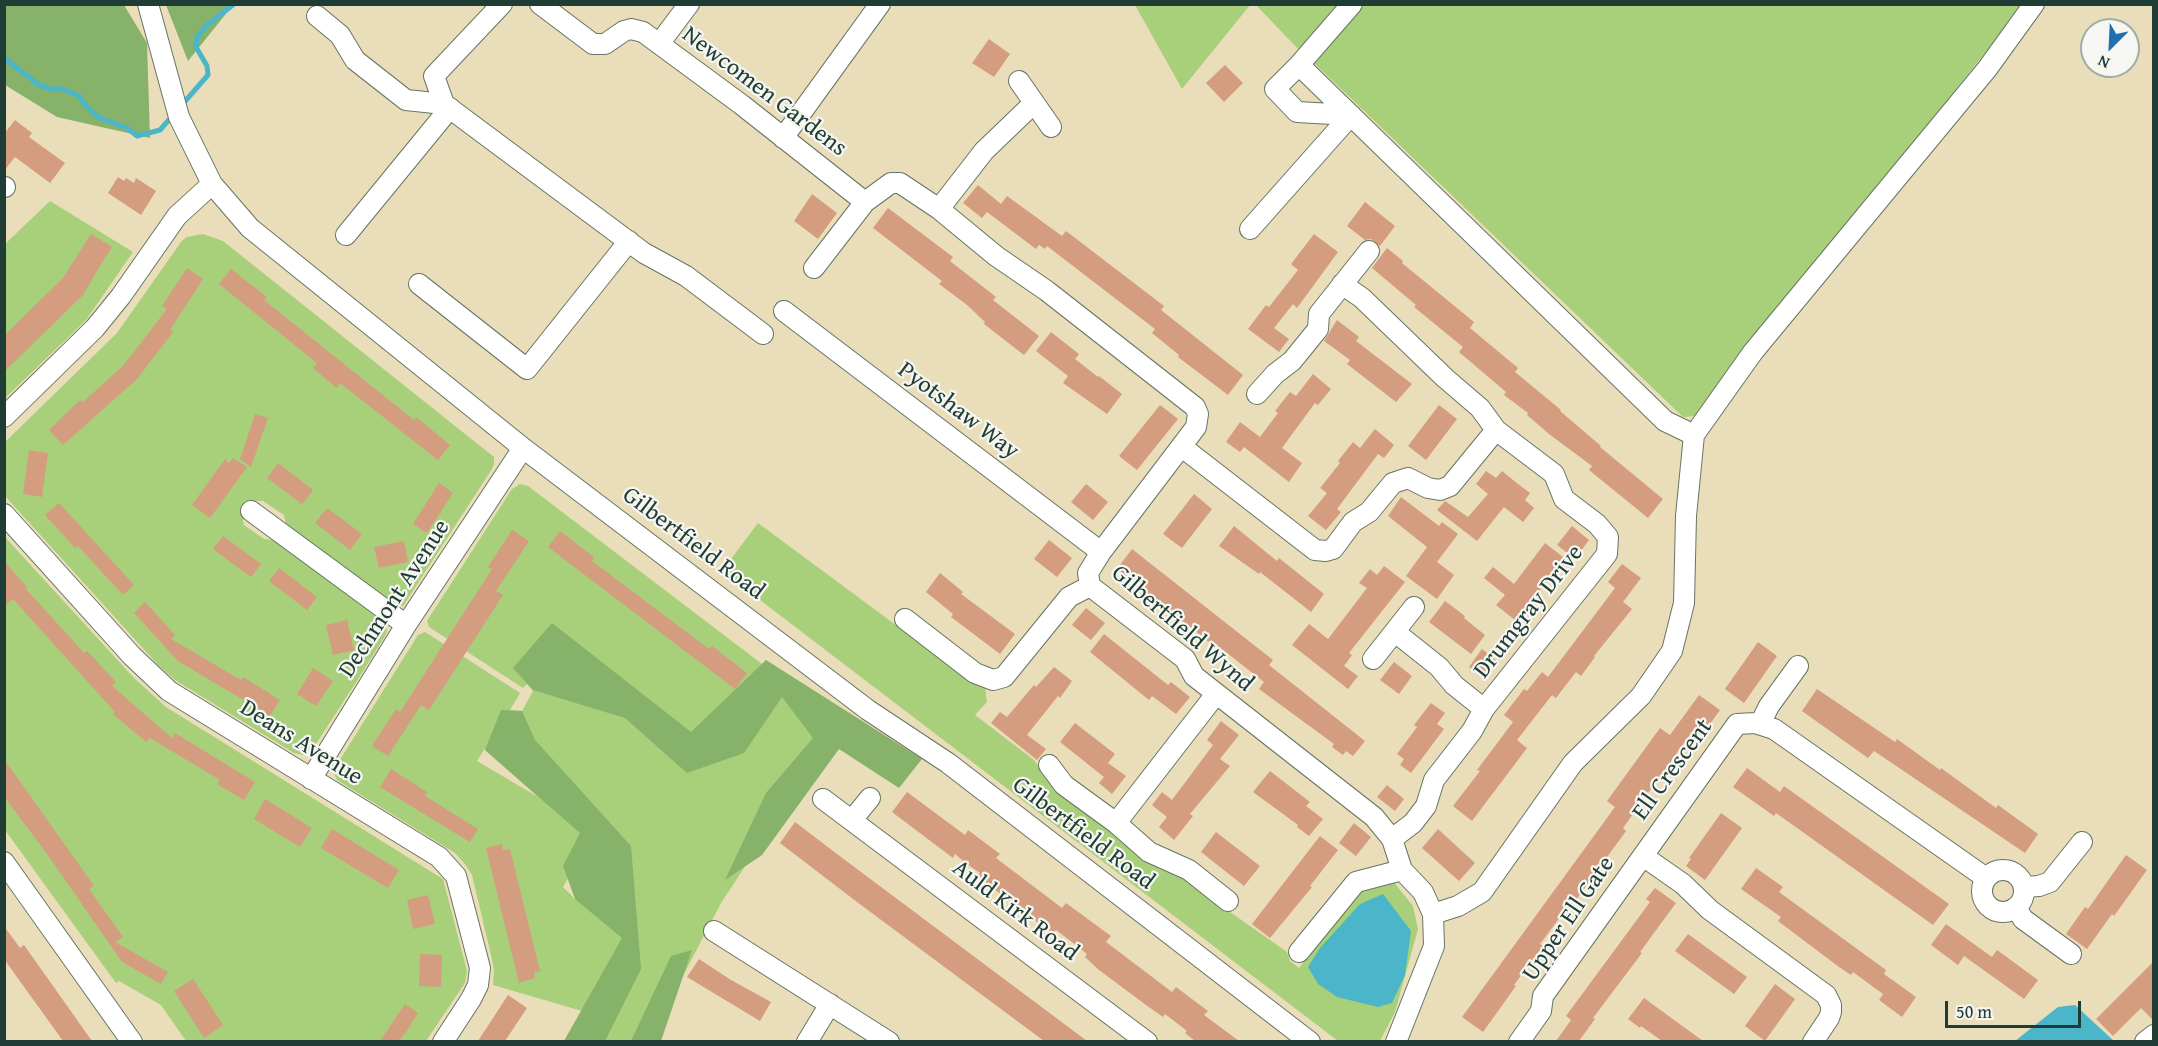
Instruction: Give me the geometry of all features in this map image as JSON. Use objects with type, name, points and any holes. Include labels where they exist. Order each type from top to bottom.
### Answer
[{"type":"street","name":"Gilbertfield Road","points":[[148,4],[179,117],[212,184],[250,228],[524,448],[867,710],[957,770],[1310,1041]]},
{"type":"street","points":[[447,106],[434,76],[502,4]]},
{"type":"street","name":"Newcomen Gardens","points":[[540,4],[593,44],[605,44],[631,29],[643,32],[865,202]]},
{"type":"street","points":[[659,44],[689,4]]},
{"type":"street","points":[[1351,115],[1296,112],[1275,89],[1352,4]]},
{"type":"street","points":[[1433,914],[1458,906],[1482,892],[1574,763],[1641,696],[1672,651],[1684,603],[1686,516],[1694,435],[1753,352],[1987,69],[2034,4]]},
{"type":"street","points":[[783,138],[877,6]]},
{"type":"street","points":[[317,16],[340,35],[355,60],[406,100],[447,106],[644,253],[686,276],[763,334]]},
{"type":"street","points":[[1299,65],[1665,421],[1694,435]]},
{"type":"street","points":[[1019,81],[1051,127]]},
{"type":"street","points":[[939,209],[984,151],[1034,103]]},
{"type":"street","points":[[346,234],[447,106]]},
{"type":"street","points":[[1250,229],[1351,115]]},
{"type":"street","name":"Gilbertfield Wynd","points":[[814,268],[865,202],[891,183],[900,183],[939,209],[996,256],[1047,291],[1195,406],[1198,422],[1182,447],[1101,552],[1088,573],[1090,586],[1185,658],[1194,676],[1374,817],[1392,839],[1402,870],[1423,892],[1433,914],[1434,946],[1396,1041]]},
{"type":"street","points":[[4,417],[95,328],[121,296],[177,216],[212,184]]},
{"type":"street","points":[[419,284],[527,369],[629,241]]},
{"type":"street","points":[[1257,394],[1275,374],[1292,361],[1318,329],[1319,314],[1369,251]]},
{"type":"street","name":"Drumgray Drive","points":[[1342,284],[1362,298],[1445,378],[1480,408],[1496,430],[1554,474],[1564,499],[1597,524],[1608,537],[1607,554],[1484,709],[1472,732],[1434,780],[1426,806],[1413,823],[1392,839]]},
{"type":"street","name":"Pyotshaw Way","points":[[784,311],[1101,552]]},
{"type":"street","points":[[1182,447],[1315,550],[1326,551],[1332,549],[1353,522],[1369,512],[1393,483],[1408,478],[1428,488],[1440,490],[1450,486],[1496,430]]},
{"type":"street","name":"Dechmont Avenue","points":[[311,779],[406,625],[524,448]]},
{"type":"street","points":[[251,511],[406,625]]},
{"type":"street","name":"Deans Avenue","points":[[4,514],[132,656],[169,692],[439,857],[456,876],[480,968],[478,984],[471,999],[442,1041]]},
{"type":"street","points":[[905,619],[975,673],[993,680],[1004,677],[1069,597],[1090,586]]},
{"type":"street","points":[[1373,658],[1414,607]]},
{"type":"street","points":[[1395,632],[1439,667],[1454,685],[1484,709]]},
{"type":"street","points":[[1798,666],[1769,706],[1760,724],[1773,729],[1986,878]]},
{"type":"street","points":[[1116,824],[1216,693]]},
{"type":"street","name":"Ell Crescent","points":[[1760,724],[1737,724],[1643,856],[1683,884],[1710,910],[1826,994],[1831,1005],[1831,1012],[1813,1041]]},
{"type":"street","points":[[1049,765],[1064,784],[1149,852],[1189,870],[1228,900]]},
{"type":"street","points":[[852,820],[870,798]]},
{"type":"street","name":"Auld Kirk Road","points":[[823,799],[1147,1041]]},
{"type":"street","points":[[2024,887],[2039,886],[2050,882],[2082,842]]},
{"type":"street","name":"Upper Ell Gate","points":[[1519,1041],[1541,1011],[1543,996],[1643,856]]},
{"type":"street","points":[[4,862],[132,1041]]},
{"type":"street","points":[[1299,952],[1356,882],[1402,870]]},
{"type":"street","points":[[1997,870],[2010,871],[2021,879],[2024,887],[2023,898],[2016,907],[2007,911],[2000,912],[1987,905],[1982,892],[1986,878],[1997,870]]},
{"type":"street","points":[[2016,907],[2023,919],[2071,954]]},
{"type":"street","points":[[714,931],[890,1041]]},
{"type":"street","points":[[807,1041],[830,1004]]},
{"type":"street","points":[[2145,1041],[2154,1035]]},
{"type":"green space","points":[[4,5],[124,5],[147,43],[150,138],[57,117],[5,85]]},
{"type":"green space","points":[[166,5],[233,5],[188,61]]},
{"type":"green space","points":[[1135,5],[1250,5],[1182,89]]},
{"type":"green space","points":[[1256,5],[1341,5],[1301,52]]},
{"type":"green space","points":[[1364,5],[2023,5],[1696,416],[1683,417],[1313,62]]},
{"type":"green space","points":[[50,201],[133,252],[86,320],[5,398],[5,244]]},
{"type":"green space","points":[[203,234],[223,241],[494,457],[492,469],[403,606],[394,605],[286,526],[284,515],[263,501],[248,501],[241,511],[244,525],[264,539],[274,540],[386,624],[385,636],[360,676],[314,747],[303,755],[294,753],[175,680],[159,666],[5,496],[4,443],[117,333],[181,242],[187,237]]},
{"type":"green space","points":[[520,484],[528,486],[762,664],[766,660],[846,713],[721,903],[649,1041],[564,1041],[582,1011],[493,985],[494,970],[491,955],[472,875],[465,864],[455,853],[337,780],[333,771],[418,635],[425,632],[520,693],[510,710],[522,711],[533,691],[527,684],[523,688],[429,627],[427,621],[512,489]],"holes":[[[485,748],[485,750],[538,797],[477,761]],[[584,850],[575,899],[563,887]]]},
{"type":"green space","points":[[758,523],[970,680],[985,688],[987,702],[975,715],[1034,760],[1039,767],[1230,912],[1287,952],[1290,961],[1299,968],[1363,886],[1392,880],[1413,906],[1418,929],[1395,1012],[1380,1041],[1338,1041],[722,571]]},
{"type":"green space","points":[[4,536],[134,678],[166,707],[443,879],[467,971],[465,983],[426,1041],[186,1041],[161,1005],[119,981],[116,983],[5,830]]},
{"type":"green space","points":[[552,623],[691,732],[766,660],[922,759],[899,788],[839,749],[762,855],[725,880],[766,793],[813,738],[782,697],[744,753],[687,773],[625,718],[533,690],[513,668]]},
{"type":"green space","points":[[501,710],[522,711],[535,740],[631,846],[641,969],[605,1041],[564,1041],[622,938],[575,899],[563,866],[580,833],[485,750]]},
{"type":"green space","points":[[692,950],[661,1041],[631,1041],[671,956]]},
{"type":"water","points":[[1383,894],[1411,931],[1405,975],[1392,1003],[1378,1007],[1337,997],[1318,984],[1308,967],[1320,948],[1360,904]]},
{"type":"water","points":[[2075,1005],[2114,1041],[2015,1041],[2058,1007]]},
{"type":"building","points":[[989,39],[1010,54],[994,77],[972,63]]},
{"type":"building","points":[[1225,65],[1243,83],[1224,102],[1206,83]]},
{"type":"building","points":[[15,120],[32,133],[29,137],[65,163],[50,183],[15,157],[4,171],[4,134]]},
{"type":"building","points":[[118,177],[124,181],[126,178],[134,183],[136,178],[156,191],[141,215],[108,193]]},
{"type":"building","points":[[978,185],[1001,204],[1007,196],[1062,236],[1066,231],[1164,306],[1161,310],[1243,375],[1228,395],[1178,357],[1179,355],[1152,333],[1155,329],[1047,246],[1045,249],[1039,245],[1036,249],[987,212],[982,218],[963,203]]},
{"type":"building","points":[[812,194],[837,213],[818,239],[794,221]]},
{"type":"building","points":[[1365,202],[1395,226],[1380,246],[1371,239],[1365,240],[1347,226]]},
{"type":"building","points":[[888,208],[953,257],[950,261],[996,297],[993,300],[1039,336],[1024,355],[984,324],[985,322],[967,305],[939,284],[942,281],[873,228]]},
{"type":"building","points":[[91,234],[112,247],[83,295],[4,372],[4,336],[63,278]]},
{"type":"building","points":[[1314,234],[1338,252],[1297,308],[1293,304],[1274,328],[1289,339],[1279,352],[1248,329],[1298,270],[1291,264]]},
{"type":"building","points":[[1387,248],[1474,322],[1470,328],[1518,368],[1515,372],[1663,499],[1648,518],[1589,470],[1592,466],[1549,434],[1527,415],[1528,413],[1504,395],[1506,392],[1459,352],[1463,347],[1414,307],[1416,305],[1372,268]]},
{"type":"building","points":[[187,268],[203,279],[170,330],[173,332],[137,379],[63,445],[49,430],[80,400],[83,402],[123,366],[167,309],[162,306]]},
{"type":"building","points":[[231,269],[267,297],[264,300],[414,420],[416,417],[450,445],[438,460],[340,383],[337,388],[313,368],[317,363],[219,284]]},
{"type":"building","points":[[1337,320],[1359,337],[1356,341],[1412,384],[1396,402],[1347,364],[1350,360],[1324,341]]},
{"type":"building","points":[[1051,332],[1079,354],[1075,359],[1122,394],[1107,414],[1063,383],[1068,376],[1036,351]]},
{"type":"building","points":[[1313,374],[1331,389],[1318,405],[1315,403],[1282,448],[1302,463],[1289,482],[1244,447],[1240,452],[1226,442],[1240,422],[1260,437],[1278,413],[1275,411],[1290,392],[1296,396]]},
{"type":"building","points":[[1160,405],[1178,419],[1137,470],[1119,456]]},
{"type":"building","points":[[1439,405],[1457,419],[1426,460],[1408,446]]},
{"type":"building","points":[[255,414],[268,418],[251,467],[240,459]]},
{"type":"building","points":[[1375,429],[1394,445],[1384,458],[1378,454],[1337,509],[1341,512],[1326,530],[1308,516],[1327,493],[1320,488],[1353,442],[1360,448]]},
{"type":"building","points":[[29,450],[48,453],[42,497],[23,494]]},
{"type":"building","points":[[233,458],[247,467],[210,518],[192,505],[225,459],[229,463]]},
{"type":"building","points":[[278,463],[313,490],[302,504],[267,478]]},
{"type":"building","points":[[1486,471],[1496,478],[1502,471],[1530,493],[1525,500],[1534,508],[1523,522],[1504,507],[1477,541],[1437,510],[1445,501],[1468,517],[1488,494],[1476,484]]},
{"type":"building","points":[[439,483],[453,493],[427,533],[413,524]]},
{"type":"building","points":[[1086,484],[1108,502],[1093,520],[1071,502]]},
{"type":"building","points":[[1194,494],[1212,509],[1182,548],[1163,534]]},
{"type":"building","points":[[1401,497],[1439,526],[1442,522],[1458,534],[1437,562],[1454,575],[1437,599],[1406,576],[1427,547],[1388,516]]},
{"type":"building","points":[[59,503],[134,585],[123,595],[78,546],[75,548],[45,515]]},
{"type":"building","points":[[327,508],[362,534],[350,550],[315,523]]},
{"type":"building","points":[[1234,526],[1277,561],[1279,558],[1324,594],[1311,612],[1260,572],[1259,574],[1219,546]]},
{"type":"building","points":[[1572,526],[1589,540],[1575,559],[1557,545]]},
{"type":"building","points":[[512,530],[529,541],[496,591],[503,595],[429,710],[421,705],[388,756],[372,746],[396,709],[400,712],[492,569],[488,567]]},
{"type":"building","points":[[560,531],[594,557],[592,561],[709,649],[712,646],[747,673],[735,689],[548,547]]},
{"type":"building","points":[[223,536],[261,564],[251,577],[213,549]]},
{"type":"building","points":[[1049,540],[1072,558],[1057,577],[1034,559]]},
{"type":"building","points":[[404,541],[408,562],[379,568],[374,547]]},
{"type":"building","points":[[1545,543],[1563,557],[1547,578],[1549,579],[1515,620],[1496,605],[1505,595],[1484,578],[1493,567],[1514,584]]},
{"type":"building","points":[[1132,549],[1273,660],[1269,665],[1365,741],[1353,756],[1346,751],[1343,755],[1332,747],[1334,744],[1259,689],[1264,682],[1213,642],[1211,644],[1117,569]]},
{"type":"building","points":[[4,561],[27,587],[25,588],[84,653],[87,651],[116,682],[112,686],[172,738],[175,733],[255,782],[244,800],[217,784],[220,780],[150,738],[146,742],[113,714],[115,712],[13,599],[4,606]]},
{"type":"building","points":[[1622,564],[1641,578],[1623,602],[1632,609],[1581,676],[1576,672],[1556,698],[1552,695],[1517,740],[1527,748],[1472,821],[1453,806],[1513,722],[1504,715],[1524,689],[1527,691],[1542,672],[1548,677],[1615,588],[1608,582]]},
{"type":"building","points":[[1384,566],[1405,582],[1349,653],[1352,655],[1344,666],[1358,676],[1348,689],[1292,645],[1309,624],[1328,639],[1367,588],[1359,583],[1370,569],[1377,575]]},
{"type":"building","points":[[279,568],[317,597],[307,610],[269,581]]},
{"type":"building","points":[[940,573],[963,592],[961,594],[1015,634],[1000,654],[951,617],[953,614],[926,592]]},
{"type":"building","points":[[1445,601],[1485,635],[1471,654],[1429,622]]},
{"type":"building","points":[[145,602],[175,635],[171,639],[241,680],[243,677],[280,700],[270,716],[178,661],[134,613]]},
{"type":"building","points":[[1086,608],[1105,623],[1091,640],[1072,625]]},
{"type":"building","points":[[347,620],[354,650],[333,655],[326,625]]},
{"type":"building","points":[[1104,634],[1168,685],[1171,682],[1190,697],[1176,714],[1152,696],[1149,700],[1090,652]]},
{"type":"building","points":[[1758,642],[1777,656],[1744,703],[1725,689]]},
{"type":"building","points":[[1482,649],[1496,660],[1483,677],[1469,667]]},
{"type":"building","points":[[1394,662],[1412,676],[1399,694],[1380,680]]},
{"type":"building","points":[[1054,667],[1072,681],[1027,735],[1046,749],[1037,760],[991,723],[1000,712],[1007,717],[1034,685],[1036,687]]},
{"type":"building","points":[[313,668],[333,681],[316,706],[297,694]]},
{"type":"building","points":[[1817,689],[1895,742],[1897,739],[1940,770],[1941,768],[1996,808],[1998,805],[2038,834],[2025,853],[1874,751],[1868,758],[1802,711]]},
{"type":"building","points":[[1699,695],[1720,710],[1702,735],[1694,729],[1623,828],[1626,831],[1566,914],[1564,912],[1540,944],[1543,946],[1483,1032],[1462,1017],[1615,807],[1607,801],[1660,728],[1670,735]]},
{"type":"building","points":[[1431,703],[1445,713],[1437,724],[1444,729],[1411,773],[1400,765],[1404,759],[1397,754],[1417,727],[1414,725]]},
{"type":"building","points":[[1221,721],[1239,735],[1220,759],[1230,766],[1190,814],[1193,816],[1174,840],[1159,827],[1167,817],[1152,805],[1162,792],[1172,800],[1213,745],[1207,740]]},
{"type":"building","points":[[1075,723],[1115,754],[1108,763],[1126,776],[1112,794],[1099,783],[1104,777],[1060,742]]},
{"type":"building","points":[[4,759],[94,886],[89,889],[123,937],[115,942],[168,972],[161,984],[122,962],[4,796]]},
{"type":"building","points":[[1747,768],[1780,792],[1784,786],[1949,904],[1933,925],[1776,813],[1774,816],[1733,787]]},
{"type":"building","points":[[391,769],[427,792],[425,796],[478,829],[470,842],[380,787]]},
{"type":"building","points":[[1270,771],[1310,802],[1306,806],[1323,819],[1309,836],[1297,827],[1298,825],[1253,792]]},
{"type":"building","points":[[1387,785],[1404,799],[1395,811],[1377,797]]},
{"type":"building","points":[[907,792],[965,835],[968,830],[1000,854],[996,858],[1062,908],[1066,903],[1111,936],[1106,942],[1172,992],[1176,987],[1208,1011],[1204,1015],[1239,1041],[1195,1041],[1185,1033],[1187,1031],[1165,1014],[1163,1017],[1099,970],[1085,957],[1087,954],[1072,942],[1056,930],[1053,934],[977,876],[980,873],[955,854],[953,858],[892,812]]},
{"type":"building","points":[[265,799],[312,828],[300,847],[254,819]]},
{"type":"building","points":[[1721,813],[1742,828],[1705,880],[1686,866],[1691,859],[1689,858]]},
{"type":"building","points":[[795,822],[1087,1041],[1044,1041],[857,902],[780,843]]},
{"type":"building","points":[[1354,823],[1371,837],[1356,856],[1339,843]]},
{"type":"building","points":[[332,829],[399,870],[388,888],[321,848]]},
{"type":"building","points":[[1438,829],[1475,863],[1459,881],[1422,848]]},
{"type":"building","points":[[1216,832],[1260,866],[1244,886],[1201,852]]},
{"type":"building","points":[[1320,836],[1338,850],[1310,886],[1312,887],[1270,938],[1252,924]]},
{"type":"building","points":[[502,844],[503,850],[510,849],[540,971],[534,972],[535,978],[519,983],[486,848]]},
{"type":"building","points":[[2126,855],[2147,870],[2087,949],[2066,934],[2085,907],[2088,909]]},
{"type":"building","points":[[1756,868],[1783,887],[1779,892],[1886,970],[1884,974],[1916,997],[1902,1017],[1879,1000],[1883,994],[1853,972],[1851,975],[1839,967],[1778,921],[1781,917],[1741,889]]},
{"type":"building","points":[[1655,888],[1676,903],[1579,1041],[1556,1041],[1571,1020],[1566,1016],[1650,902],[1646,899]]},
{"type":"building","points":[[428,895],[435,924],[413,929],[407,900]]},
{"type":"building","points":[[1946,924],[1992,957],[1997,950],[2038,980],[2024,999],[1964,956],[1958,965],[1931,945]]},
{"type":"building","points":[[4,926],[20,948],[24,945],[92,1041],[63,1041],[4,959]]},
{"type":"building","points":[[1688,934],[1747,977],[1734,994],[1675,951]]},
{"type":"building","points":[[420,954],[442,955],[441,987],[419,986]]},
{"type":"building","points":[[699,959],[771,1002],[760,1021],[687,977]]},
{"type":"building","points":[[2154,961],[2154,1021],[2141,1008],[2113,1036],[2096,1019]]},
{"type":"building","points":[[193,979],[223,1025],[204,1038],[174,991]]},
{"type":"building","points":[[1775,984],[1795,999],[1765,1041],[1745,1026]]},
{"type":"building","points":[[508,995],[527,1008],[505,1041],[478,1041]]},
{"type":"building","points":[[1644,998],[1703,1041],[1662,1041],[1641,1026],[1640,1028],[1628,1019]]},
{"type":"building","points":[[405,1004],[418,1013],[406,1032],[399,1041],[380,1041]]},
{"type":"waterway","points":[[180,107],[208,75],[207,66],[196,47],[197,37],[206,26],[234,4]]},
{"type":"waterway","points":[[4,58],[39,85],[52,89],[63,89],[79,96],[98,117],[127,128],[137,136],[160,130],[174,114]]}]
